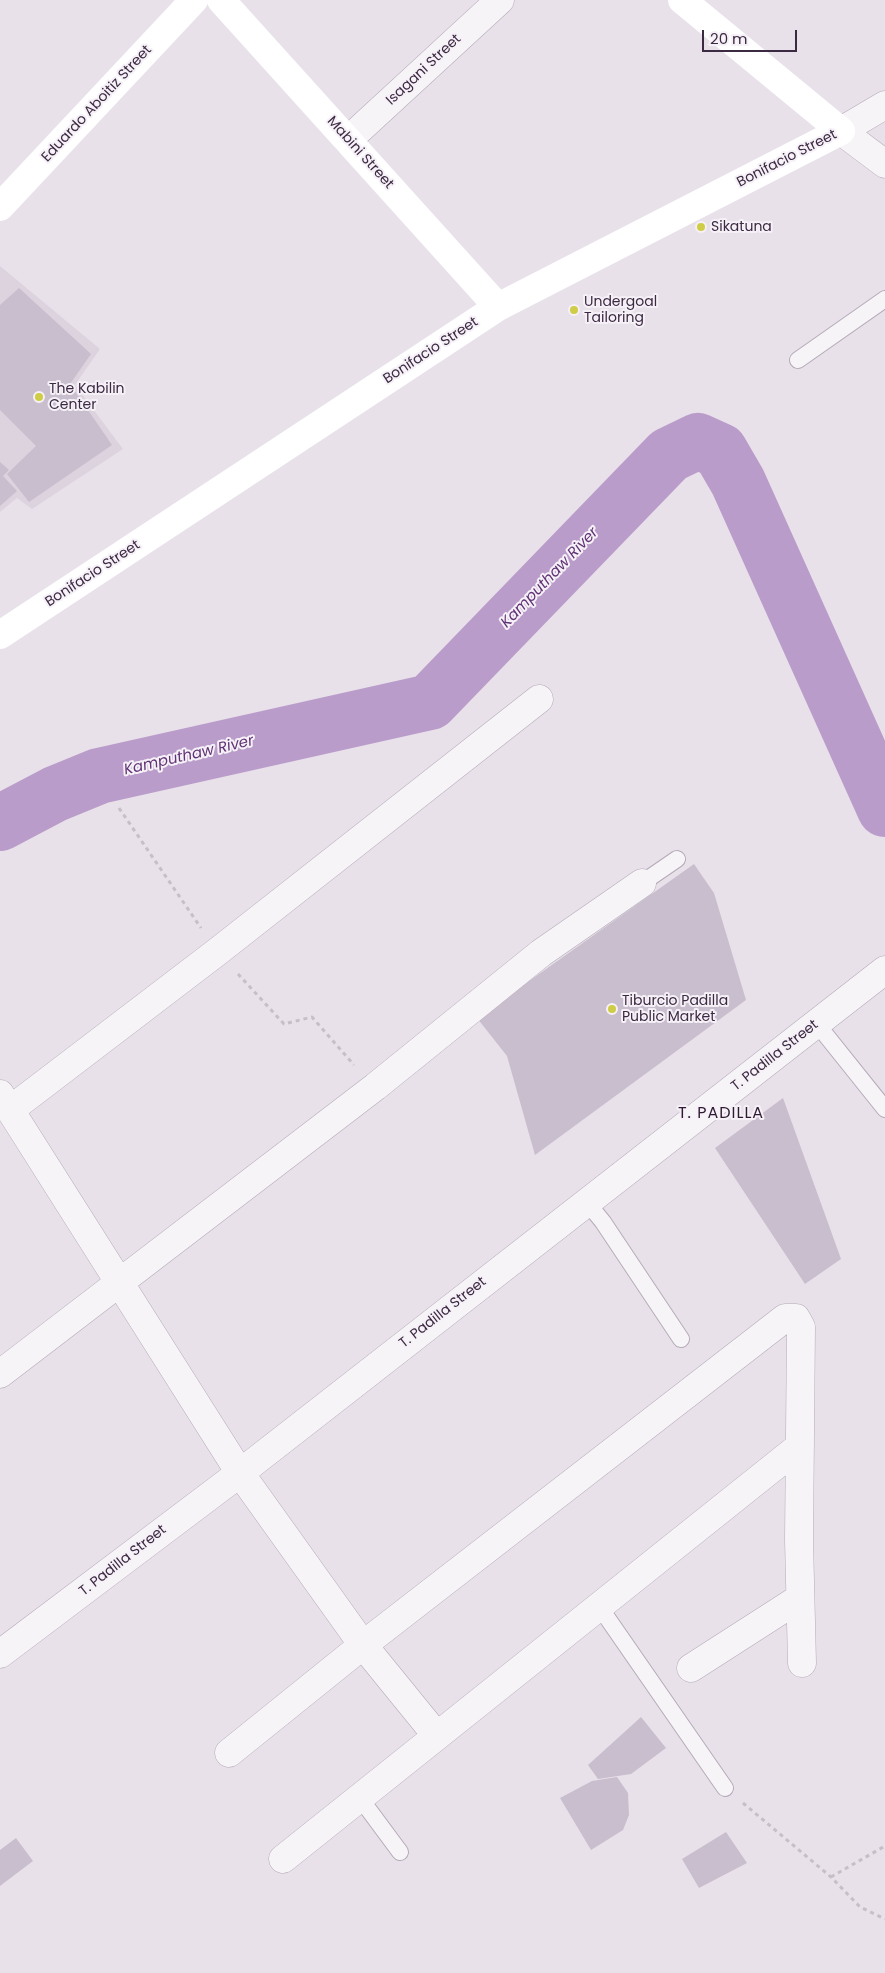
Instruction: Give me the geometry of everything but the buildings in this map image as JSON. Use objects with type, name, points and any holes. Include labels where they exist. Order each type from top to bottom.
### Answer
[{"type":"main road","name":"Eduardo Aboitiz Street","points":[[0,207],[194,0]]},
{"type":"main road","name":"Mabini Street","points":[[221,0],[498,307]]},
{"type":"main road","points":[[691,3],[841,131]]},
{"type":"main road","name":"Bonifacio Street","points":[[0,636],[498,307],[841,131]]},
{"type":"street","name":"Isagani Street","points":[[348,140],[500,0]]},
{"type":"street","name":"Bonifacio Street","points":[[841,131],[885,105]]},
{"type":"street","points":[[841,131],[885,164]]},
{"type":"street","points":[[437,1736],[363,1645],[240,1473],[5,1102],[218,952],[539,699]]},
{"type":"street","points":[[0,1374],[375,1088],[541,953],[642,883]]},
{"type":"street","name":"T. Padilla Street","points":[[0,1654],[240,1473],[586,1201],[885,970]]},
{"type":"street","points":[[229,1753],[363,1645],[785,1318],[796,1318],[802,1326],[800,1598],[802,1663]]},
{"type":"street","points":[[283,1859],[800,1446]]},
{"type":"street","points":[[691,1668],[800,1598]]},
{"type":"lane","points":[[798,360],[885,299]]},
{"type":"lane","points":[[642,883],[677,859]]},
{"type":"lane","points":[[817,1024],[885,1109]]},
{"type":"lane","points":[[586,1201],[681,1338]]},
{"type":"lane","points":[[599,1606],[725,1788]]},
{"type":"lane","points":[[360,1798],[400,1852]]},
{"type":"path","points":[[725,1788],[831,1877],[860,1907],[885,1919]]},
{"type":"path","points":[[831,1877],[885,1846]]},
{"type":"shaded area","name":"The Kabilin Center","points":[[0,266],[100,349],[75,385],[123,449],[32,509],[17,498],[0,512]]},
{"type":"waterway","name":"Kamputhaw River","points":[[0,823],[55,794],[99,776],[430,702],[669,455],[698,441],[720,451],[738,482],[885,809]]},
{"type":"place","name":"Sikatuna","points":[[701,227]]},
{"type":"place","name":"Undergoal Tailoring","points":[[574,310]]},
{"type":"place","name":"The Kabilin Center","points":[[39,397]]},
{"type":"place","name":"Tiburcio Padilla Public Market","points":[[612,1009]]},
{"type":"district","name":"T. PADILLA","points":[[721,1114]]}]
